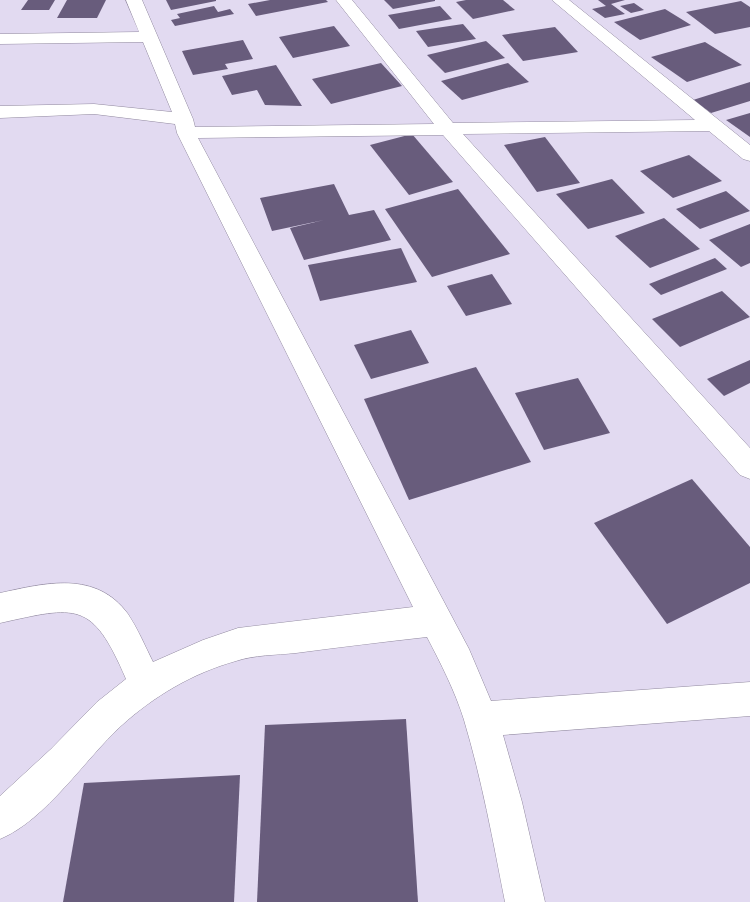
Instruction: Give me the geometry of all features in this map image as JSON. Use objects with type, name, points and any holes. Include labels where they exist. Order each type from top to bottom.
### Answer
[{"type":"street","points":[[134,0],[185,126],[457,661],[481,718],[504,802],[525,902]]},
{"type":"street","points":[[344,0],[449,130],[750,467]]},
{"type":"street","points":[[560,0],[750,155]]},
{"type":"street","points":[[0,39],[149,37]]},
{"type":"street","points":[[0,112],[94,109],[185,126],[449,130],[714,125]]},
{"type":"street","points":[[0,608],[56,597],[72,597],[101,607],[121,631],[146,684]]},
{"type":"street","points":[[0,820],[28,798],[108,714],[146,684],[176,666],[207,653],[238,644],[436,620]]},
{"type":"street","points":[[481,718],[750,699]]},
{"type":"building","points":[[28,0],[55,0],[49,10],[21,10]]},
{"type":"building","points":[[67,0],[106,0],[97,18],[57,18]]},
{"type":"building","points":[[166,0],[216,0],[216,1],[171,10]]},
{"type":"building","points":[[270,0],[326,0],[328,2],[256,16],[248,4]]},
{"type":"building","points":[[384,0],[435,0],[435,1],[393,9]]},
{"type":"building","points":[[466,0],[503,0],[515,10],[473,19],[456,2]]},
{"type":"building","points":[[598,0],[625,0],[611,4],[625,14],[605,18],[592,9],[606,6]]},
{"type":"building","points":[[741,1],[750,7],[750,27],[715,34],[686,12]]},
{"type":"building","points":[[634,3],[644,10],[631,13],[620,6]]},
{"type":"building","points":[[214,6],[218,12],[230,9],[234,14],[175,26],[171,20],[180,18],[177,14]]},
{"type":"building","points":[[440,6],[452,19],[399,29],[388,15]]},
{"type":"building","points":[[665,9],[691,25],[640,40],[614,22]]},
{"type":"building","points":[[463,24],[476,39],[428,47],[416,31]]},
{"type":"building","points":[[334,26],[350,46],[293,58],[279,37]]},
{"type":"building","points":[[555,27],[578,52],[523,61],[502,35]]},
{"type":"building","points":[[243,40],[253,59],[225,64],[228,69],[193,75],[182,51]]},
{"type":"building","points":[[486,41],[505,58],[445,73],[427,55]]},
{"type":"building","points":[[705,42],[742,65],[687,82],[651,57]]},
{"type":"building","points":[[381,63],[402,86],[331,104],[312,79]]},
{"type":"building","points":[[508,63],[529,82],[462,100],[441,81]]},
{"type":"building","points":[[276,65],[302,106],[265,105],[257,90],[232,95],[222,76]]},
{"type":"building","points":[[750,82],[750,101],[711,113],[693,100]]},
{"type":"building","points":[[750,113],[750,137],[726,120]]},
{"type":"building","points":[[412,134],[453,182],[409,195],[370,145]]},
{"type":"building","points":[[545,137],[580,183],[537,192],[504,145]]},
{"type":"building","points":[[689,155],[722,181],[673,198],[640,171]]},
{"type":"building","points":[[612,179],[645,213],[588,229],[556,194]]},
{"type":"building","points":[[334,184],[349,215],[374,210],[391,240],[304,260],[290,228],[324,220],[272,231],[260,198]]},
{"type":"building","points":[[458,189],[510,254],[432,277],[385,209]]},
{"type":"building","points":[[726,191],[750,211],[700,229],[676,209]]},
{"type":"building","points":[[664,218],[700,249],[650,268],[615,236]]},
{"type":"building","points":[[750,224],[750,263],[741,267],[709,240]]},
{"type":"building","points":[[401,248],[417,282],[320,301],[308,265]]},
{"type":"building","points":[[715,258],[727,269],[661,295],[649,284]]},
{"type":"building","points":[[492,274],[512,304],[466,316],[447,286]]},
{"type":"building","points":[[722,291],[750,317],[680,347],[652,319]]},
{"type":"building","points":[[411,330],[429,363],[371,379],[354,345]]},
{"type":"building","points":[[750,360],[750,383],[724,396],[707,379]]},
{"type":"building","points":[[476,367],[531,462],[409,500],[364,399]]},
{"type":"building","points":[[578,378],[610,433],[544,450],[515,393]]},
{"type":"building","points":[[692,479],[750,547],[750,583],[667,624],[594,523]]},
{"type":"building","points":[[406,719],[418,902],[257,902],[265,725]]},
{"type":"building","points":[[240,775],[234,902],[63,902],[84,783]]}]
